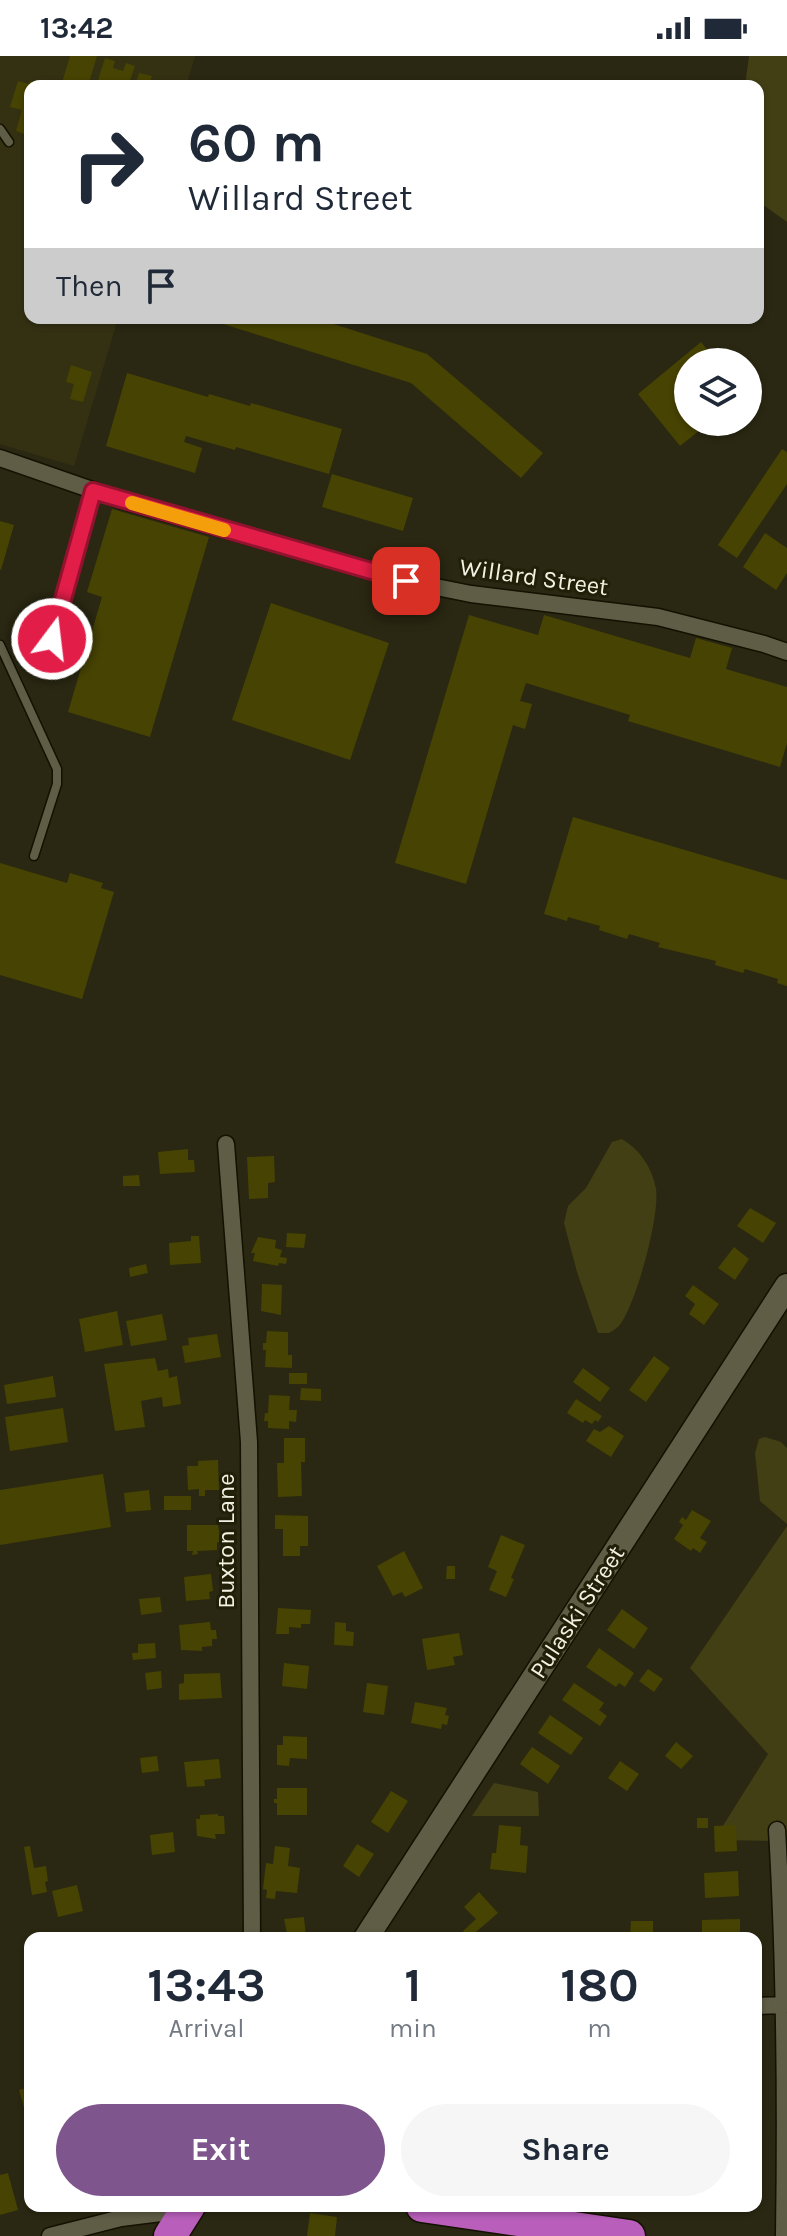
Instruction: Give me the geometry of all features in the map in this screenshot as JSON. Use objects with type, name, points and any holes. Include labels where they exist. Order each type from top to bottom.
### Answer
[{"type":"highway","points":[[463,2212],[629,2236]]},
{"type":"main road","name":"Pulaski Street","points":[[370,1932],[787,1286]]},
{"type":"street","name":"Willard Street","points":[[0,458],[93,491],[406,581],[471,594],[658,617],[787,652]]},
{"type":"street","name":"Buxton Lane","points":[[226,1144],[249,1442],[252,1932]]},
{"type":"street","points":[[777,1830],[785,2005],[784,2236]]},
{"type":"street","points":[[762,2006],[785,2005]]},
{"type":"street","points":[[50,2236],[121,2218],[182,2217]]},
{"type":"lane","points":[[0,129],[9,142]]},
{"type":"lane","points":[[52,639],[93,491]]},
{"type":"lane","points":[[0,645],[57,769],[57,784],[34,856]]},
{"type":"shaded area","points":[[0,56],[195,56],[188,80],[24,80],[24,324],[116,324],[74,466],[0,444]]},
{"type":"shaded area","points":[[749,56],[787,56],[787,222],[764,205],[764,80],[746,80]]},
{"type":"shaded area","points":[[622,1139],[640,1154],[652,1173],[656,1189],[654,1219],[639,1281],[626,1315],[614,1330],[598,1333],[564,1223],[568,1206],[586,1188],[612,1142]]},
{"type":"shaded area","points":[[765,1437],[781,1442],[787,1448],[787,1524],[760,1501],[755,1453],[759,1439]]},
{"type":"shaded area","points":[[787,1526],[787,1841],[714,1840],[768,1754],[690,1668]]},
{"type":"shaded area","points":[[494,1783],[538,1792],[539,1816],[472,1816]]},
{"type":"building","points":[[70,56],[97,56],[90,80],[63,80]]},
{"type":"building","points":[[105,58],[115,61],[113,68],[123,71],[126,63],[135,66],[130,80],[98,80]]},
{"type":"building","points":[[139,73],[152,76],[151,80],[137,80]]},
{"type":"building","points":[[18,81],[24,83],[24,134],[16,131],[22,110],[10,107]]},
{"type":"building","points":[[223,324],[334,324],[427,354],[543,453],[521,478],[411,383]]},
{"type":"building","points":[[674,364],[674,436],[692,436],[680,446],[638,394]]},
{"type":"building","points":[[71,365],[92,372],[83,402],[70,399],[74,384],[66,382]]},
{"type":"building","points":[[127,373],[208,397],[209,394],[250,406],[251,403],[342,429],[329,474],[186,436],[184,442],[202,448],[195,473],[106,446]]},
{"type":"building","points":[[782,449],[787,452],[787,484],[737,558],[718,545]]},
{"type":"building","points":[[332,474],[413,498],[403,531],[322,507]]},
{"type":"building","points":[[112,509],[209,537],[150,737],[68,712],[102,597],[87,592]]},
{"type":"building","points":[[0,521],[14,525],[1,570],[0,569]]},
{"type":"building","points":[[765,533],[787,548],[787,573],[776,590],[743,567]]},
{"type":"building","points":[[271,603],[389,643],[350,760],[232,720]]},
{"type":"building","points":[[469,615],[538,635],[544,615],[690,658],[696,638],[732,648],[726,669],[787,687],[787,743],[780,767],[628,721],[630,715],[526,683],[520,701],[532,704],[525,729],[513,725],[466,884],[395,863]]},
{"type":"building","points":[[573,817],[787,880],[787,986],[777,983],[778,979],[745,969],[743,973],[715,965],[716,961],[658,947],[660,943],[629,934],[627,939],[599,930],[600,926],[544,914]]},
{"type":"building","points":[[0,863],[67,883],[70,873],[103,883],[101,888],[114,892],[82,999],[0,975]]},
{"type":"building","points":[[188,1149],[188,1160],[194,1160],[195,1172],[160,1174],[158,1152]]},
{"type":"building","points":[[274,1156],[275,1182],[268,1183],[268,1198],[249,1199],[247,1157]]},
{"type":"building","points":[[139,1175],[140,1186],[123,1186],[123,1176]]},
{"type":"building","points":[[750,1208],[776,1223],[763,1243],[737,1226]]},
{"type":"building","points":[[287,1233],[306,1234],[304,1248],[286,1247]]},
{"type":"building","points":[[191,1236],[199,1236],[201,1263],[170,1265],[169,1243],[191,1241]]},
{"type":"building","points":[[258,1237],[276,1240],[275,1248],[282,1250],[280,1257],[287,1258],[286,1264],[279,1263],[278,1266],[253,1261],[255,1253],[251,1253]]},
{"type":"building","points":[[734,1247],[749,1259],[735,1280],[718,1268]]},
{"type":"building","points":[[146,1264],[148,1273],[130,1277],[129,1268]]},
{"type":"building","points":[[262,1284],[282,1285],[281,1315],[261,1311]]},
{"type":"building","points":[[693,1285],[719,1304],[704,1325],[689,1314],[695,1304],[685,1296]]},
{"type":"building","points":[[117,1311],[123,1345],[85,1352],[79,1319]]},
{"type":"building","points":[[162,1314],[167,1340],[131,1346],[126,1321]]},
{"type":"building","points":[[267,1331],[288,1332],[288,1355],[292,1355],[292,1368],[265,1367],[266,1350],[263,1350],[263,1343],[266,1343]]},
{"type":"building","points":[[217,1334],[221,1357],[185,1363],[182,1346],[189,1345],[188,1338]]},
{"type":"building","points":[[654,1356],[670,1368],[646,1402],[629,1390]]},
{"type":"building","points":[[155,1358],[158,1371],[168,1369],[169,1378],[177,1376],[181,1404],[163,1407],[162,1397],[141,1401],[145,1427],[115,1431],[104,1364]]},
{"type":"building","points":[[583,1368],[610,1388],[600,1402],[573,1382]]},
{"type":"building","points":[[289,1373],[307,1373],[307,1384],[289,1384]]},
{"type":"building","points":[[53,1376],[56,1397],[7,1404],[4,1385]]},
{"type":"building","points":[[301,1388],[321,1389],[321,1401],[300,1400]]},
{"type":"building","points":[[269,1395],[290,1396],[289,1410],[297,1410],[296,1422],[289,1421],[289,1429],[268,1428],[268,1421],[264,1421],[265,1413],[268,1413]]},
{"type":"building","points":[[576,1399],[602,1416],[598,1422],[595,1420],[592,1424],[585,1420],[583,1423],[567,1413]]},
{"type":"building","points":[[63,1408],[68,1442],[10,1451],[5,1417]]},
{"type":"building","points":[[609,1426],[624,1436],[611,1457],[586,1441],[594,1429],[600,1432]]},
{"type":"building","points":[[284,1438],[305,1438],[305,1462],[301,1462],[302,1496],[278,1497],[277,1463],[284,1463]]},
{"type":"building","points":[[218,1460],[219,1490],[205,1490],[205,1496],[199,1496],[199,1489],[188,1490],[187,1466],[198,1466],[198,1461]]},
{"type":"building","points":[[103,1474],[111,1527],[0,1545],[0,1490]]},
{"type":"building","points":[[149,1490],[151,1510],[126,1512],[124,1493]]},
{"type":"building","points":[[164,1496],[191,1496],[191,1510],[164,1510]]},
{"type":"building","points":[[692,1510],[711,1521],[700,1538],[707,1542],[700,1553],[693,1548],[691,1551],[674,1539],[683,1525],[679,1522],[682,1517],[686,1520]]},
{"type":"building","points":[[275,1515],[308,1516],[308,1546],[300,1546],[300,1556],[283,1556],[283,1529],[275,1529]]},
{"type":"building","points":[[187,1525],[218,1525],[221,1543],[217,1542],[217,1550],[197,1551],[198,1554],[192,1555],[193,1551],[187,1551]]},
{"type":"building","points":[[501,1535],[525,1545],[506,1597],[489,1590],[497,1571],[488,1567]]},
{"type":"building","points":[[404,1551],[423,1588],[405,1597],[402,1592],[393,1596],[377,1566]]},
{"type":"building","points":[[447,1566],[455,1566],[455,1579],[446,1579]]},
{"type":"building","points":[[211,1574],[213,1591],[209,1592],[210,1599],[186,1601],[184,1577]]},
{"type":"building","points":[[160,1597],[162,1612],[141,1615],[139,1599]]},
{"type":"building","points":[[278,1608],[311,1610],[310,1624],[301,1624],[301,1628],[289,1627],[289,1634],[276,1634]]},
{"type":"building","points":[[622,1609],[648,1628],[634,1649],[607,1630]]},
{"type":"building","points":[[210,1622],[211,1630],[216,1630],[217,1639],[212,1639],[212,1646],[202,1647],[202,1651],[181,1650],[179,1625]]},
{"type":"building","points":[[335,1622],[346,1623],[346,1631],[354,1632],[353,1646],[334,1645]]},
{"type":"building","points":[[459,1633],[463,1655],[453,1657],[455,1665],[427,1670],[422,1639]]},
{"type":"building","points":[[155,1643],[156,1658],[133,1660],[132,1653],[138,1653],[138,1644]]},
{"type":"building","points":[[599,1648],[634,1673],[625,1687],[619,1683],[616,1687],[586,1667]]},
{"type":"building","points":[[284,1663],[309,1666],[307,1689],[282,1686]]},
{"type":"building","points":[[648,1669],[663,1679],[654,1692],[639,1681]]},
{"type":"building","points":[[161,1671],[162,1688],[147,1690],[145,1673]]},
{"type":"building","points":[[220,1673],[222,1698],[179,1700],[179,1684],[184,1683],[184,1674]]},
{"type":"building","points":[[367,1683],[388,1686],[384,1715],[363,1712]]},
{"type":"building","points":[[574,1683],[604,1703],[599,1710],[607,1716],[600,1726],[562,1700]]},
{"type":"building","points":[[415,1702],[447,1708],[447,1725],[442,1724],[441,1729],[411,1723]]},
{"type":"building","points":[[550,1715],[583,1738],[571,1755],[538,1733]]},
{"type":"building","points":[[283,1736],[307,1737],[307,1759],[290,1758],[289,1766],[277,1765],[277,1745],[283,1745]]},
{"type":"building","points":[[676,1742],[693,1756],[681,1769],[665,1756]]},
{"type":"building","points":[[532,1747],[560,1766],[548,1784],[520,1764]]},
{"type":"building","points":[[157,1756],[159,1771],[142,1773],[140,1758]]},
{"type":"building","points":[[219,1759],[221,1778],[204,1780],[205,1786],[187,1787],[184,1762]]},
{"type":"building","points":[[620,1761],[639,1774],[627,1791],[608,1778]]},
{"type":"building","points":[[277,1788],[307,1788],[307,1815],[277,1815],[274,1799],[277,1799]]},
{"type":"building","points":[[391,1791],[408,1801],[388,1833],[371,1822]]},
{"type":"building","points":[[200,1815],[224,1816],[225,1834],[215,1834],[216,1839],[197,1836],[196,1819],[200,1819]]},
{"type":"building","points":[[697,1818],[708,1818],[708,1828],[697,1828]]},
{"type":"building","points":[[499,1825],[521,1827],[520,1845],[528,1846],[526,1873],[490,1869],[492,1853],[496,1853]]},
{"type":"building","points":[[736,1825],[737,1851],[715,1852],[714,1826]]},
{"type":"building","points":[[173,1832],[175,1852],[152,1855],[150,1835]]},
{"type":"building","points":[[357,1844],[374,1854],[359,1877],[343,1866]]},
{"type":"building","points":[[30,1846],[34,1868],[46,1866],[48,1881],[45,1882],[47,1892],[32,1895],[24,1847]]},
{"type":"building","points":[[275,1846],[290,1848],[288,1866],[300,1868],[297,1893],[276,1891],[275,1899],[266,1898],[267,1890],[263,1889],[266,1863],[273,1864]]},
{"type":"building","points":[[738,1871],[739,1896],[705,1898],[704,1873]]},
{"type":"building","points":[[77,1885],[83,1911],[58,1917],[52,1891]]},
{"type":"building","points":[[479,1892],[498,1913],[476,1932],[464,1932],[476,1919],[464,1907]]},
{"type":"building","points":[[304,1917],[305,1932],[287,1932],[284,1919]]},
{"type":"building","points":[[740,1919],[740,1932],[702,1932],[702,1920]]},
{"type":"building","points":[[631,1921],[653,1921],[653,1932],[630,1932]]},
{"type":"building","points":[[24,2089],[24,2108],[19,2090]]},
{"type":"building","points":[[8,2173],[18,2210],[0,2215],[0,2175]]},
{"type":"building","points":[[310,2213],[337,2217],[335,2236],[307,2236]]},
{"type":"slow traffic","points":[[132,503],[224,530]]},
{"type":"route","points":[[52,639],[93,491],[406,581]]}]
